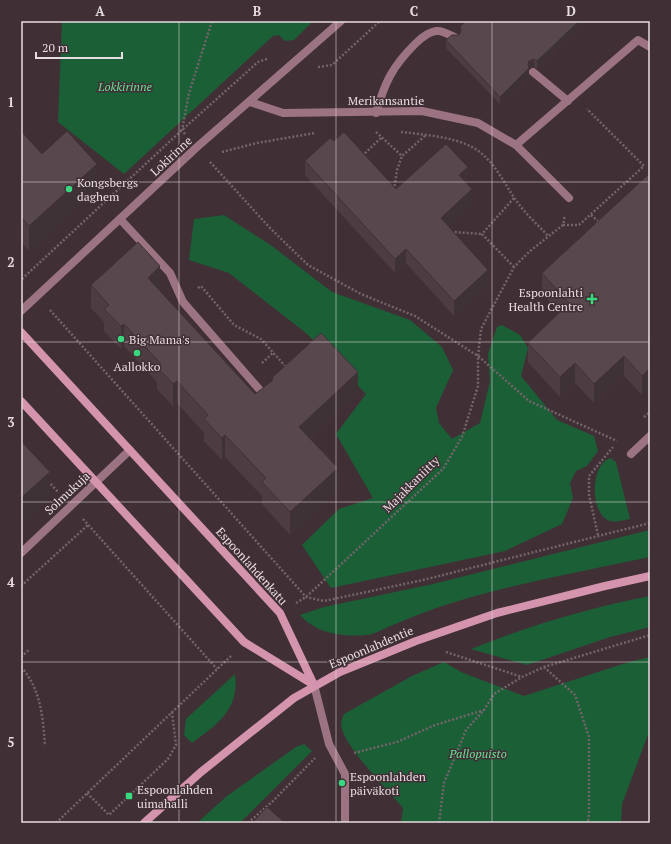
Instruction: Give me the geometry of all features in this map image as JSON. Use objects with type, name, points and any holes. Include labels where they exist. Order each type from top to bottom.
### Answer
[{"type":"main road","name":"Espoonlahdenkatu","points":[[21,332],[280,613],[314,685]]},
{"type":"main road","points":[[21,401],[244,642],[314,685]]},
{"type":"main road","name":"Espoonlahdentie","points":[[144,823],[201,772],[294,698],[314,685],[340,672],[416,641],[497,613],[650,576]]},
{"type":"street","name":"Lokirinne","points":[[21,311],[197,147],[341,21]]},
{"type":"street","points":[[376,113],[383,87],[397,62],[423,36],[436,31],[447,33],[456,38]]},
{"type":"street","points":[[516,145],[638,40],[650,47]]},
{"type":"street","points":[[533,72],[571,98]]},
{"type":"street","name":"Merikansantie","points":[[250,102],[283,113],[376,113],[422,111],[478,123],[516,145],[569,198]]},
{"type":"street","points":[[120,219],[170,273],[183,302],[268,399]]},
{"type":"street","points":[[630,454],[650,436]]},
{"type":"street","name":"Solmukuja","points":[[21,553],[130,450]]},
{"type":"street","points":[[314,685],[328,744],[345,774],[345,823]]},
{"type":"path","points":[[182,130],[189,93],[212,21]]},
{"type":"path","points":[[271,57],[258,62],[22,278],[306,596],[324,601],[423,580],[650,523]]},
{"type":"path","points":[[569,198],[563,225],[579,225],[644,166],[571,98]]},
{"type":"path","points":[[369,131],[382,132]]},
{"type":"path","points":[[375,132],[402,156]]},
{"type":"path","points":[[395,132],[426,135],[470,145],[480,152],[498,170],[514,198],[548,236]]},
{"type":"path","points":[[219,153],[257,143],[317,133]]},
{"type":"path","points":[[394,192],[397,170],[402,156],[426,135]]},
{"type":"path","points":[[358,161],[382,137]]},
{"type":"path","points":[[209,161],[269,227],[308,265],[361,294],[415,316],[478,356],[529,400],[618,442],[602,457],[589,476],[589,495],[598,536]]},
{"type":"path","points":[[482,234],[514,198]]},
{"type":"path","points":[[591,214],[604,227]]},
{"type":"path","name":"Majakkaniitty","points":[[280,613],[306,596],[443,469],[462,437],[478,386],[478,356],[481,330],[514,268],[548,236],[563,225]]},
{"type":"path","points":[[449,235],[453,232],[482,234],[514,268]]},
{"type":"path","points":[[183,302],[201,286],[234,325],[261,338],[292,373]]},
{"type":"path","points":[[44,477],[217,670]]},
{"type":"path","points":[[21,586],[88,525]]},
{"type":"path","points":[[439,823],[444,782],[466,730],[484,710],[494,694],[522,677],[544,667],[650,636]]},
{"type":"path","points":[[416,641],[522,677]]},
{"type":"path","points":[[56,823],[217,670],[244,642]]},
{"type":"path","points":[[21,657],[30,649]]},
{"type":"path","points":[[21,667],[30,677],[43,712],[45,746]]},
{"type":"path","points":[[544,667],[575,695],[589,737],[588,823]]},
{"type":"path","points":[[334,754],[356,753],[396,742],[435,725],[484,710]]},
{"type":"path","points":[[87,792],[109,815],[168,759],[176,745],[172,712]]},
{"type":"path","points":[[248,823],[273,801],[328,744]]},
{"type":"path","points":[[649,823],[650,819]]},
{"type":"green space","name":"Lokkirinne","points":[[62,21],[313,21],[294,40],[285,41],[279,35],[273,36],[124,174],[58,122]]},
{"type":"green space","points":[[224,215],[272,246],[332,292],[410,320],[442,347],[453,370],[436,408],[439,423],[452,439],[480,423],[490,381],[488,354],[497,327],[502,325],[520,335],[528,348],[521,376],[557,420],[594,436],[598,451],[587,466],[576,471],[570,483],[573,498],[562,524],[505,551],[331,588],[302,545],[339,509],[373,498],[336,434],[366,394],[306,333],[229,273],[189,260],[194,219]]},
{"type":"green space","points":[[610,458],[616,462],[630,519],[611,521],[606,519],[601,514],[597,506],[595,497],[596,477],[604,462]]},
{"type":"green space","points":[[650,530],[650,557],[501,589],[430,610],[367,635],[340,635],[331,633],[314,626],[300,615],[324,607],[433,584]]},
{"type":"green space","points":[[650,596],[650,627],[610,637],[527,665],[471,649],[559,618]]},
{"type":"green space","name":"Pallopuisto","points":[[650,657],[650,729],[622,804],[621,823],[401,823],[403,808],[352,748],[341,727],[344,714],[412,676],[444,662],[461,672],[524,696],[629,662]]},
{"type":"green space","points":[[235,674],[236,686],[234,697],[225,715],[210,730],[192,743],[184,735],[186,719]]},
{"type":"green space","points":[[304,744],[312,751],[240,823],[197,823],[227,796],[296,747]]},
{"type":"building","points":[[466,21],[579,21],[537,61],[534,59],[529,61],[529,68],[500,97],[446,40],[452,35],[459,35],[461,31],[460,27]]},
{"type":"building","points":[[21,131],[42,154],[67,131],[97,164],[29,226],[21,217]]},
{"type":"building","points":[[344,132],[396,189],[446,144],[468,167],[459,175],[472,189],[441,218],[488,270],[454,301],[406,249],[395,259],[305,161],[330,138],[334,141]]},
{"type":"building","name":"Espoonlahti Health Centre","points":[[650,173],[650,368],[642,376],[624,356],[594,384],[575,363],[560,377],[528,343],[569,303],[542,273]]},
{"type":"building","points":[[138,242],[160,266],[148,278],[255,394],[272,381],[273,377],[321,333],[358,372],[299,427],[338,468],[290,512],[262,482],[266,478],[225,435],[222,438],[204,419],[208,415],[177,381],[173,384],[157,367],[161,364],[124,324],[121,326],[104,309],[109,305],[91,285]]},
{"type":"building","points":[[21,441],[50,472],[21,498]]},
{"type":"building","points":[[267,807],[285,823],[252,823]]},
{"type":"place","name":"Kongsbergs daghem","points":[[69,189]]},
{"type":"place","name":"Espoonlahti Health Centre","points":[[592,299]]},
{"type":"place","name":"Big Mama's","points":[[121,339]]},
{"type":"place","name":"Aallokko","points":[[137,353]]},
{"type":"place","name":"Espoonlahden päiväkoti","points":[[342,783]]},
{"type":"place","name":"Espoonlahden uimahalli","points":[[129,796]]}]
